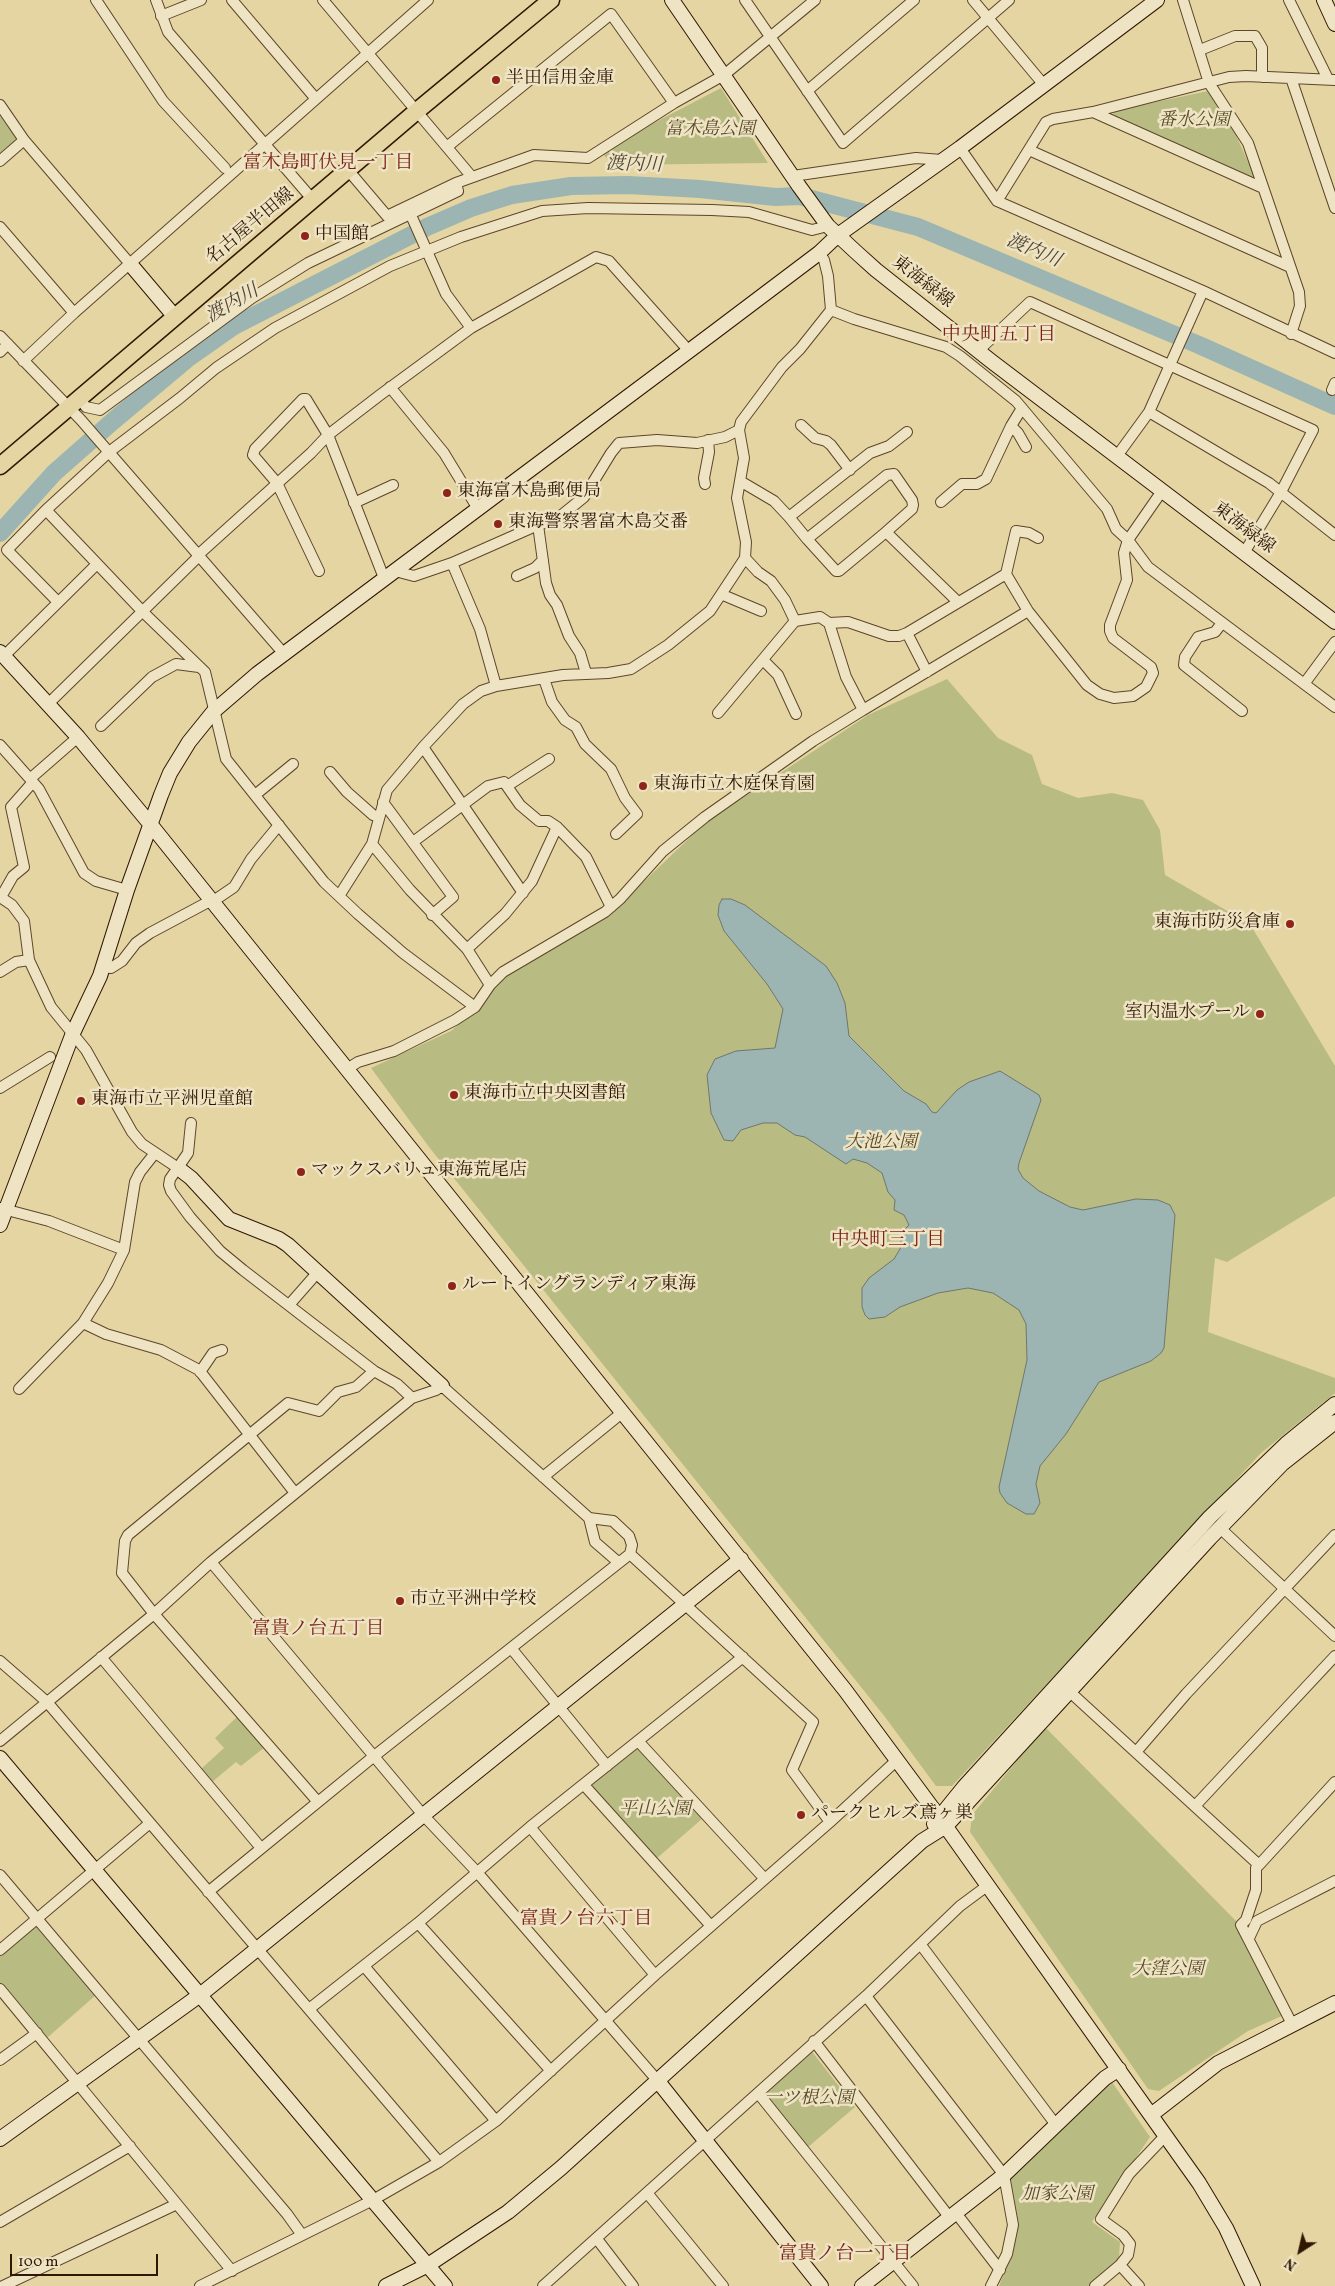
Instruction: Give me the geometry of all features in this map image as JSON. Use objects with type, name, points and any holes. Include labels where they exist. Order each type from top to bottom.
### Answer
[{"type":"main road","name":"名古屋半田線","points":[[0,466],[418,110],[551,0]]},
{"type":"street","points":[[96,0],[163,101],[225,168]]},
{"type":"street","points":[[156,0],[168,32],[264,145],[314,200]]},
{"type":"street","points":[[161,16],[201,0]]},
{"type":"street","points":[[232,0],[316,99]]},
{"type":"street","points":[[323,0],[418,110],[472,177]]},
{"type":"street","points":[[23,360],[368,52],[416,4],[428,0]]},
{"type":"street","name":"東海緑線","points":[[672,0],[796,181],[833,230],[876,270],[978,351],[1335,622]]},
{"type":"street","points":[[746,0],[843,143],[1008,0]]},
{"type":"street","points":[[348,170],[387,216],[472,177],[534,155],[588,158],[674,103],[724,75],[815,0]]},
{"type":"street","points":[[807,90],[914,0]]},
{"type":"street","points":[[973,0],[1044,85]]},
{"type":"street","points":[[58,602],[4,554],[46,510],[108,452],[180,398],[216,368],[275,328],[425,248],[533,213],[588,208],[749,212],[812,230],[833,230],[857,223],[1157,0]]},
{"type":"street","points":[[1184,0],[1209,83],[1245,136],[1299,292],[1300,306],[1291,334]]},
{"type":"street","points":[[1289,0],[1332,80]]},
{"type":"street","points":[[1324,0],[1335,24]]},
{"type":"street","points":[[448,146],[611,14],[674,103]]},
{"type":"street","points":[[1200,50],[1234,36],[1255,36],[1262,48],[1262,77]]},
{"type":"street","points":[[997,201],[1046,122],[1054,119],[1093,112],[1229,77],[1332,80]]},
{"type":"street","points":[[1291,78],[1335,208]]},
{"type":"street","points":[[0,105],[24,140],[175,317]]},
{"type":"street","points":[[1093,112],[1263,188]]},
{"type":"street","points":[[0,161],[24,140]]},
{"type":"street","points":[[960,148],[997,201],[1203,291],[1335,354]]},
{"type":"street","points":[[1030,150],[1290,267]]},
{"type":"street","points":[[796,181],[916,158],[942,160]]},
{"type":"street","points":[[0,336],[23,360],[74,403],[100,410],[252,298],[308,263],[458,191],[456,184]]},
{"type":"street","points":[[410,213],[446,294],[471,328]]},
{"type":"street","points":[[0,227],[74,313]]},
{"type":"street","points":[[0,1225],[3,1209],[73,1033],[103,967],[127,890],[170,773],[189,742],[214,711],[242,686],[819,253],[833,230]]},
{"type":"street","points":[[339,896],[372,844],[387,790],[463,704],[481,691],[496,686],[586,673],[626,670],[635,667],[673,642],[704,617],[723,595],[727,584],[745,558],[746,542],[737,498],[744,458],[739,430],[741,422],[782,367],[800,349],[831,310],[828,276],[824,260],[819,253]]},
{"type":"street","points":[[48,704],[198,556],[311,454],[328,435],[471,328],[596,257],[609,261],[689,351]]},
{"type":"street","points":[[1117,456],[1150,412],[1203,291]]},
{"type":"street","points":[[978,351],[1030,302],[1172,362],[1313,430],[1281,492],[1244,553]]},
{"type":"street","points":[[831,310],[854,319],[946,346],[1001,388],[1022,408],[1107,509],[1116,529],[1128,540],[1148,567],[1335,707]]},
{"type":"street","points":[[0,352],[8,344]]},
{"type":"street","points":[[390,387],[444,453],[478,509]]},
{"type":"street","points":[[319,571],[277,483],[253,455],[255,449],[303,399],[306,399],[328,435],[354,502],[390,574]]},
{"type":"street","points":[[74,403],[80,420],[285,655]]},
{"type":"street","points":[[941,502],[959,485],[977,484],[986,479],[1011,426],[1022,408]]},
{"type":"street","points":[[1150,412],[1269,483],[1335,535]]},
{"type":"street","points":[[801,425],[816,438],[826,441],[831,445],[850,470]]},
{"type":"street","points":[[1011,426],[1018,433],[1026,447]]},
{"type":"street","points":[[390,574],[414,576],[452,563],[538,524],[557,519],[584,497],[619,443],[657,440],[696,443],[725,437],[739,430]]},
{"type":"street","points":[[789,517],[839,476],[870,454],[889,446],[907,432]]},
{"type":"street","points":[[704,484],[710,452],[708,440]]},
{"type":"street","points":[[740,481],[774,501],[789,517],[807,539],[836,572],[912,509],[912,500],[894,474],[886,475],[807,539]]},
{"type":"street","points":[[354,502],[393,485]]},
{"type":"street","points":[[1038,538],[1028,533],[1016,531],[1006,574],[1028,611],[1087,686],[1100,694],[1114,698],[1132,696],[1146,687],[1153,673],[1151,667],[1113,638],[1110,632],[1110,625],[1127,580],[1124,553],[1128,540],[1162,491]]},
{"type":"street","points":[[46,510],[207,676],[226,758],[324,882],[403,953],[475,1007]]},
{"type":"street","points":[[538,524],[546,583],[550,596],[557,605],[569,636],[580,653],[586,673]]},
{"type":"street","points":[[886,532],[958,602]]},
{"type":"street","points":[[745,558],[758,572],[770,581],[785,600],[795,622]]},
{"type":"street","points":[[517,576],[535,568],[543,560]]},
{"type":"street","points":[[452,563],[480,629],[496,686]]},
{"type":"street","points":[[97,564],[2,654],[78,737],[151,825],[845,1690],[942,1821],[1199,2183],[1217,2213],[1254,2286]]},
{"type":"street","points":[[718,713],[795,622],[820,617],[829,623],[848,622],[889,636],[900,636],[1006,574]]},
{"type":"street","points":[[723,595],[761,611]]},
{"type":"street","points":[[347,1069],[358,1062],[394,1051],[455,1020],[475,1007],[490,985],[503,972],[580,928],[611,907],[663,851],[705,816],[814,741],[1028,611]]},
{"type":"street","points":[[829,623],[846,677],[863,710]]},
{"type":"street","points":[[1222,623],[1215,632],[1198,637],[1187,652],[1184,665],[1242,711]]},
{"type":"street","points":[[907,633],[927,672]]},
{"type":"street","points":[[1304,684],[1335,642]]},
{"type":"street","points":[[762,660],[778,675],[796,714]]},
{"type":"street","points":[[101,726],[152,677],[176,664],[200,667]]},
{"type":"street","points":[[544,679],[552,702],[565,720],[576,727],[586,744],[611,769],[625,798],[637,814],[616,834]]},
{"type":"street","points":[[78,737],[32,780],[11,807],[24,867],[13,876],[1,897],[12,905],[24,921],[29,960],[51,1006],[86,1050],[132,1132],[142,1144],[191,1178],[229,1219],[279,1239],[318,1272],[589,1518],[595,1542],[618,1562]]},
{"type":"street","points":[[0,745],[32,780],[84,873],[96,881],[127,890]]},
{"type":"street","points":[[423,747],[464,804],[523,893]]},
{"type":"street","points":[[507,786],[549,759]]},
{"type":"street","points":[[255,795],[293,764]]},
{"type":"street","points":[[330,772],[347,792],[373,815],[379,817]]},
{"type":"street","points":[[413,842],[488,786],[504,782],[520,806],[539,821],[548,821],[557,827],[586,857],[606,892],[611,907]]},
{"type":"street","points":[[383,802],[453,897],[432,915]]},
{"type":"street","points":[[103,967],[112,968],[122,961],[136,944],[150,933],[234,887],[251,859],[279,825]]},
{"type":"street","points":[[467,950],[505,914],[532,881],[557,827]]},
{"type":"street","points":[[372,844],[432,915],[467,950],[490,985]]},
{"type":"street","points":[[0,972],[16,962],[29,960]]},
{"type":"street","points":[[0,1088],[50,1057]]},
{"type":"street","points":[[191,1123],[188,1153],[170,1179],[171,1191],[190,1217],[220,1251],[289,1306],[374,1371],[396,1384],[412,1398]]},
{"type":"street","points":[[19,1389],[83,1323],[108,1283],[124,1250],[135,1182],[140,1172],[155,1153]]},
{"type":"street","points":[[3,1209],[49,1222],[124,1250]]},
{"type":"street","points":[[289,1306],[318,1272]]},
{"type":"street","points":[[83,1323],[106,1334],[161,1350],[200,1372],[295,1493]]},
{"type":"street","points":[[200,1372],[213,1353],[222,1350]]},
{"type":"street","points":[[318,1802],[154,1614],[122,1572],[125,1541],[128,1535],[288,1403],[318,1412],[338,1392],[356,1387],[374,1371]]},
{"type":"street","points":[[0,1741],[154,1614],[210,1562],[412,1398],[442,1386]]},
{"type":"street","points":[[942,1821],[1210,1517],[1258,1469],[1335,1404]]},
{"type":"street","points":[[543,1477],[623,1412]]},
{"type":"street","points":[[386,2286],[428,2265],[508,2212],[561,2168],[922,1841],[1070,1692],[1220,1528],[1282,1464],[1335,1422]]},
{"type":"street","points":[[208,1892],[374,1756],[630,1554],[632,1545],[629,1536],[613,1521],[589,1518]]},
{"type":"street","points":[[1220,1528],[1335,1636]]},
{"type":"street","points":[[1136,1752],[1186,1694],[1335,1535]]},
{"type":"street","points":[[630,1554],[814,1722],[792,1770],[830,1822]]},
{"type":"street","points":[[0,2139],[200,1995],[741,1559]]},
{"type":"street","points":[[210,1562],[424,1816],[476,1871],[657,2080],[821,2286]]},
{"type":"street","points":[[511,1648],[607,1766]]},
{"type":"street","points":[[1195,1806],[1335,1656]]},
{"type":"street","points":[[101,1657],[261,1848]]},
{"type":"street","points":[[308,2010],[418,1923],[476,1871],[530,1827],[743,1657]]},
{"type":"street","points":[[0,1660],[47,1702],[438,2162]]},
{"type":"street","points":[[1070,1692],[1259,1865]]},
{"type":"street","points":[[638,1741],[764,1878]]},
{"type":"street","points":[[0,1758],[445,2286]]},
{"type":"street","points":[[200,2286],[373,2200],[438,2162],[496,2121],[655,1974],[830,1822],[896,1761]]},
{"type":"street","points":[[1292,2024],[1241,1925],[1246,1920],[1256,1890],[1256,1868],[1335,1782]]},
{"type":"street","points":[[584,1785],[711,1926]]},
{"type":"street","points":[[0,1950],[150,1823]]},
{"type":"street","points":[[530,1827],[655,1974]]},
{"type":"street","points":[[0,1875],[287,2214],[302,2235]]},
{"type":"street","points":[[1249,1938],[1257,1921],[1335,1881]]},
{"type":"street","points":[[544,2286],[866,1996],[960,1906],[987,1886]]},
{"type":"street","points":[[418,1923],[550,2071]]},
{"type":"street","points":[[921,1945],[1056,2125]]},
{"type":"street","points":[[364,1966],[496,2121]]},
{"type":"street","points":[[0,1989],[232,2270]]},
{"type":"street","points":[[866,1996],[1004,2175],[1013,2225],[1007,2254],[991,2286]]},
{"type":"street","points":[[1151,2115],[1218,2063],[1335,2003]]},
{"type":"street","points":[[0,2060],[37,2033]]},
{"type":"street","points":[[814,2041],[953,2215],[1000,2270]]},
{"type":"street","points":[[862,2286],[1004,2175],[1105,2078],[1119,2069]]},
{"type":"street","points":[[758,2093],[913,2286]]},
{"type":"street","points":[[1095,2286],[1128,2255],[1130,2244],[1123,2235],[1100,2219],[1129,2174],[1165,2136]]},
{"type":"street","points":[[0,2222],[130,2146]]},
{"type":"street","points":[[648,2194],[723,2286]]},
{"type":"street","points":[[3,2286],[178,2204]]},
{"type":"street","points":[[597,2239],[633,2286]]},
{"type":"street","points":[[1120,2264],[1139,2286]]},
{"type":"green space","name":"富木島公園","points":[[721,88],[768,163],[613,165],[600,151]]},
{"type":"green space","name":"番水公園","points":[[1208,91],[1235,133],[1254,175],[1251,178],[1113,116],[1114,111]]},
{"type":"green space","points":[[0,113],[18,139],[0,154]]},
{"type":"green space","name":"大池公園","points":[[947,679],[998,738],[1032,755],[1042,784],[1078,798],[1112,793],[1143,800],[1160,830],[1165,875],[1250,924],[1335,1066],[1335,1196],[1227,1262],[1215,1258],[1208,1332],[1335,1378],[1335,1393],[1261,1453],[952,1786],[936,1786],[885,1717],[429,1147],[371,1068],[451,1031],[473,1012],[501,977],[541,956],[611,913],[705,823],[868,715]]},
{"type":"green space","points":[[239,1715],[265,1747],[241,1766],[236,1762],[211,1783],[200,1770],[224,1748],[215,1738]]},
{"type":"green space","name":"大窪公園","points":[[1045,1727],[1237,1922],[1284,2015],[1248,2031],[1159,2091],[1148,2089],[970,1832],[972,1815]]},
{"type":"green space","name":"平山公園","points":[[635,1749],[641,1750],[703,1818],[656,1859],[592,1788],[593,1783]]},
{"type":"green space","points":[[39,1924],[97,1994],[47,2038],[0,1984],[0,1954],[32,1926]]},
{"type":"green space","name":"一ツ根公園","points":[[810,2049],[855,2107],[807,2148],[764,2095]]},
{"type":"green space","name":"加家公園","points":[[1112,2082],[1150,2137],[1092,2222],[1120,2242],[1119,2258],[1090,2286],[999,2286],[1014,2248],[1017,2225],[1009,2180]]},
{"type":"water","points":[[722,899],[731,899],[745,905],[826,966],[837,983],[845,1003],[849,1036],[904,1091],[926,1104],[932,1112],[936,1113],[957,1090],[969,1082],[1000,1071],[1039,1095],[1041,1100],[1018,1169],[1023,1178],[1039,1191],[1070,1207],[1083,1210],[1136,1199],[1158,1200],[1170,1205],[1175,1215],[1164,1348],[1151,1361],[1099,1382],[1066,1434],[1040,1466],[1036,1484],[1040,1503],[1034,1514],[1026,1514],[1007,1503],[1000,1493],[999,1487],[1027,1360],[1026,1324],[1019,1310],[993,1293],[968,1288],[938,1293],[900,1307],[885,1317],[869,1319],[862,1307],[862,1288],[869,1278],[894,1259],[900,1249],[902,1232],[909,1225],[904,1215],[894,1210],[895,1200],[888,1192],[882,1173],[867,1163],[853,1159],[846,1164],[805,1137],[795,1135],[777,1123],[763,1123],[741,1130],[733,1141],[724,1140],[711,1113],[707,1075],[715,1059],[736,1051],[775,1048],[783,1009],[767,984],[724,931],[718,915]]},
{"type":"waterway","name":"渡内川","points":[[0,533],[54,473],[187,359],[234,326],[427,227],[471,208],[512,195],[571,186],[628,185],[700,189],[775,197],[800,196],[918,227],[1199,345],[1335,406]]},
{"type":"place","name":"半田信用金庫","points":[[496,80]]},
{"type":"place","name":"中国館","points":[[305,236]]},
{"type":"place","name":"東海富木島郵便局","points":[[447,493]]},
{"type":"place","name":"東海警察署富木島交番","points":[[498,524]]},
{"type":"place","name":"東海市立木庭保育園","points":[[643,786]]},
{"type":"place","name":"東海市防災倉庫","points":[[1290,924]]},
{"type":"place","name":"室内温水プール","points":[[1260,1014]]},
{"type":"place","name":"東海市立中央図書館","points":[[454,1095]]},
{"type":"place","name":"東海市立平洲児童館","points":[[81,1101]]},
{"type":"place","name":"マックスバリュ東海荒尾店","points":[[301,1172]]},
{"type":"place","name":"ルートイングランディア東海","points":[[452,1286]]},
{"type":"place","name":"市立平洲中学校","points":[[400,1601]]},
{"type":"place","name":"パークヒルズ鳶ヶ巣","points":[[801,1815]]},
{"type":"district","name":"富木島町伏見一丁目","points":[[328,165]]},
{"type":"district","name":"中央町五丁目","points":[[999,337]]},
{"type":"district","name":"中央町三丁目","points":[[888,1242]]},
{"type":"district","name":"富貴ノ台五丁目","points":[[318,1631]]},
{"type":"district","name":"富貴ノ台六丁目","points":[[586,1921]]},
{"type":"district","name":"富貴ノ台一丁目","points":[[845,2256]]}]
